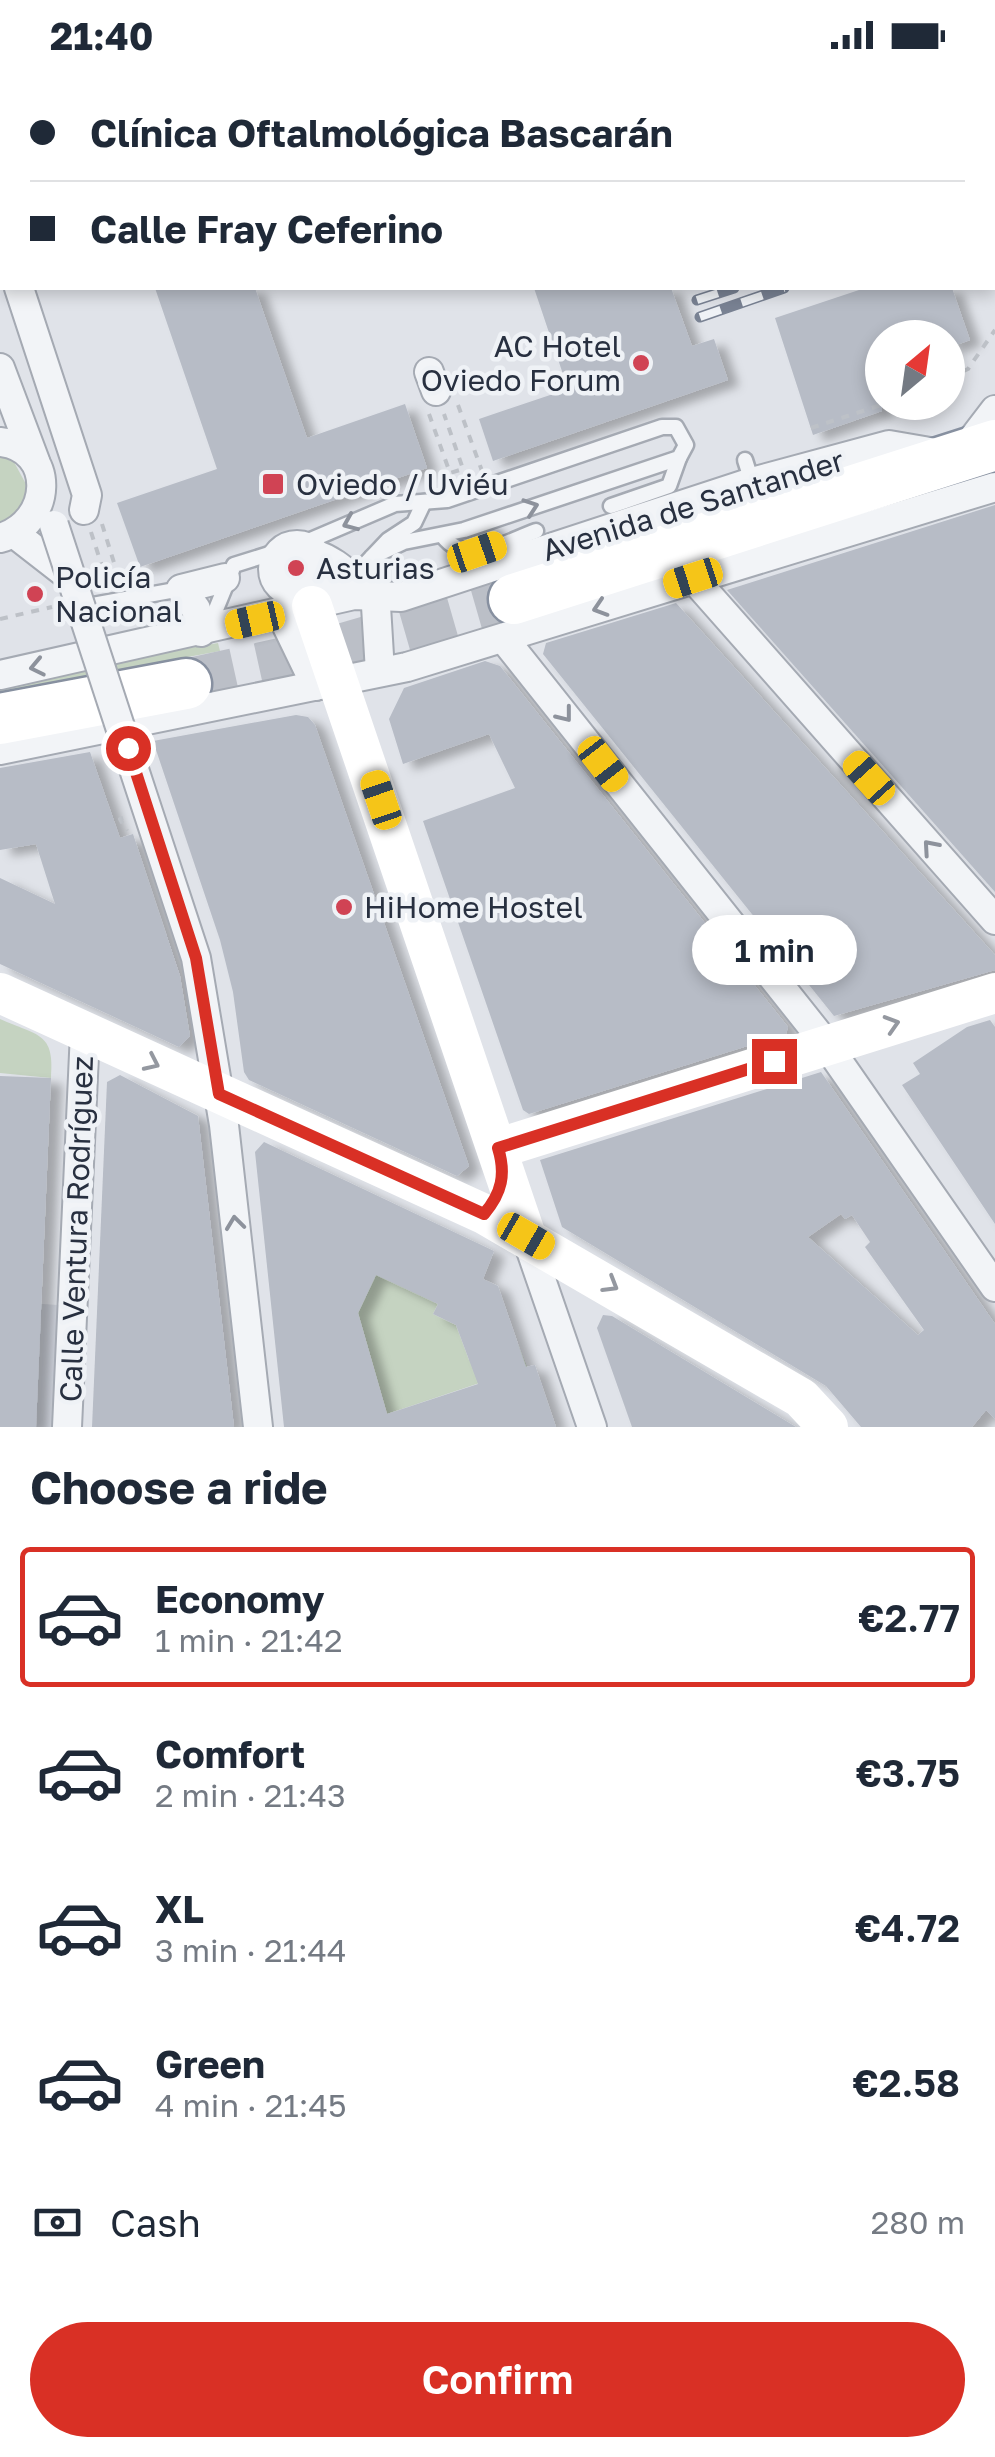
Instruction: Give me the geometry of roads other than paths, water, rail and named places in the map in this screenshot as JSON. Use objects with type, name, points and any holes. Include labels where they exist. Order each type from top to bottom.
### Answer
[{"type":"highway","name":"Avenida de Santander","points":[[509,619],[986,462]]},
{"type":"highway","points":[[0,718],[186,684]]},
{"type":"street","points":[[21,290],[89,504]]},
{"type":"street","points":[[1,382],[39,476],[196,958],[219,1094],[258,1427]]},
{"type":"street","points":[[0,750],[380,672],[509,619],[693,578],[986,462],[995,410]]},
{"type":"street","points":[[0,442],[24,450],[39,476],[40,505],[14,538],[69,576]]},
{"type":"street","name":"Avenida de Santander","points":[[0,675],[201,632],[304,603],[401,597],[749,471],[889,444],[986,462]]},
{"type":"street","points":[[380,672],[376,600],[334,561],[300,550],[274,566],[277,582],[304,603],[328,683],[502,1158],[592,1427]]},
{"type":"street","points":[[300,550],[322,570],[304,603]]},
{"type":"street","points":[[201,632],[196,608],[180,589],[225,578]]},
{"type":"street","points":[[693,578],[995,920]]},
{"type":"street","points":[[509,619],[986,1255],[995,1287]]},
{"type":"street","points":[[502,1158],[826,1044],[995,992]]},
{"type":"street","points":[[0,994],[484,1214],[801,1398],[828,1427]]},
{"type":"street","name":"Calle Ventura Rodríguez","points":[[67,1427],[84,1032]]},
{"type":"street","points":[[484,1214],[496,1199],[502,1158]]},
{"type":"lane","points":[[201,632],[218,612],[225,578],[240,561],[300,550],[395,504],[488,488],[668,426],[679,430],[686,444],[669,486],[611,506]]},
{"type":"lane","points":[[372,557],[404,542],[442,535],[679,458]]},
{"type":"lane","points":[[304,603],[350,579],[416,520],[424,502]]},
{"type":"lane","points":[[442,535],[456,551],[470,553],[536,532]]},
{"type":"lane","points":[[87,606],[180,589]]},
{"type":"tunnel","points":[[186,684],[326,653],[514,599]]},
{"type":"railway","points":[[697,300],[728,290]]},
{"type":"railway","points":[[700,317],[778,290]]},
{"type":"place","name":"AC Hotel Oviedo Forum","points":[[641,363]]},
{"type":"place","name":"Oviedo / Uviéu","points":[[273,484]]},
{"type":"place","name":"Asturias","points":[[296,568]]},
{"type":"place","name":"Policía Nacional","points":[[35,594]]},
{"type":"place","name":"HiHome Hostel","points":[[344,907]]}]
